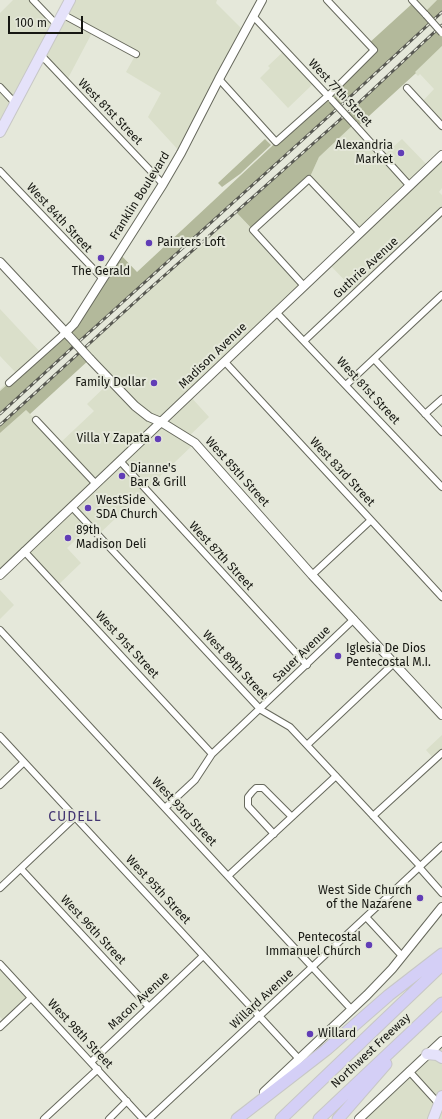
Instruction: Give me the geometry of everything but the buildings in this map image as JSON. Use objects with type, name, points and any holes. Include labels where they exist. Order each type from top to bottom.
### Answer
[{"type":"highway","points":[[237,1119],[326,1050],[385,999],[442,954]]},
{"type":"highway","name":"Northwest Freeway","points":[[281,1119],[442,965]]},
{"type":"highway","name":"Northwest Freeway","points":[[319,1119],[442,1003]]},
{"type":"highway","points":[[338,1119],[427,1017]]},
{"type":"main road","points":[[0,132],[70,0]]},
{"type":"main road","points":[[427,1054],[437,1055],[442,1058]]},
{"type":"main road","points":[[432,1119],[440,1100]]},
{"type":"street","points":[[33,0],[57,25]]},
{"type":"street","name":"Franklin Boulevard","points":[[9,383],[68,334],[163,184],[262,0]]},
{"type":"street","points":[[219,79],[276,142],[330,98],[374,50],[327,0]]},
{"type":"street","points":[[412,0],[442,33]]},
{"type":"street","points":[[62,14],[136,54]]},
{"type":"street","name":"West 77th Street","points":[[254,17],[409,185]]},
{"type":"street","name":"West 81st Street","points":[[40,56],[163,184]]},
{"type":"street","points":[[0,87],[15,103]]},
{"type":"street","points":[[407,88],[442,126]]},
{"type":"street","name":"Madison Avenue","points":[[0,575],[72,507],[95,483],[225,362],[442,155]]},
{"type":"street","name":"West 84th Street","points":[[0,171],[103,280]]},
{"type":"street","points":[[304,286],[253,230],[309,179],[360,233]]},
{"type":"street","name":"Guthrie Avenue","points":[[304,341],[442,211]]},
{"type":"street","name":"West 85th Street","points":[[0,262],[135,406],[149,417],[161,422],[195,443],[312,574],[442,715]]},
{"type":"street","points":[[346,385],[442,295]]},
{"type":"street","name":"West 81st Street","points":[[276,312],[442,487]]},
{"type":"street","points":[[374,359],[442,432]]},
{"type":"street","name":"West 83rd Street","points":[[225,362],[442,597]]},
{"type":"street","points":[[425,414],[442,399]]},
{"type":"street","points":[[36,420],[95,483]]},
{"type":"street","name":"West 87th Street","points":[[120,461],[307,665]]},
{"type":"street","name":"West 89th Street","points":[[72,507],[260,710],[290,727],[420,867],[442,893]]},
{"type":"street","points":[[312,574],[371,520]]},
{"type":"street","name":"West 91st Street","points":[[24,551],[212,754]]},
{"type":"street","name":"Sauer Avenue","points":[[165,808],[195,780],[212,754],[354,619]]},
{"type":"street","name":"West 93rd Street","points":[[0,630],[352,1010]]},
{"type":"street","points":[[306,745],[394,663]]},
{"type":"street","name":"West 95th Street","points":[[0,736],[299,1059]]},
{"type":"street","points":[[373,816],[442,753]]},
{"type":"street","points":[[0,784],[24,762]]},
{"type":"street","points":[[228,876],[336,776]]},
{"type":"street","points":[[274,834],[248,806],[248,797],[256,788],[263,788],[292,817]]},
{"type":"street","points":[[0,888],[75,817]]},
{"type":"street","name":"Willard Avenue","points":[[149,1119],[442,846]]},
{"type":"street","name":"West 96th Street","points":[[21,869],[149,1006]]},
{"type":"street","points":[[237,1119],[352,1010],[392,969],[442,907]]},
{"type":"street","points":[[366,917],[402,956]]},
{"type":"street","name":"Macon Avenue","points":[[91,1062],[203,956]]},
{"type":"street","name":"West 98th Street","points":[[0,964],[143,1119]]},
{"type":"street","points":[[0,1027],[31,998]]},
{"type":"street","points":[[359,1119],[442,1041]]},
{"type":"street","points":[[44,1119],[98,1069]]},
{"type":"street","points":[[409,1071],[440,1100]]},
{"type":"street","points":[[109,1119],[127,1101]]},
{"type":"shaded area","points":[[13,0],[33,0],[57,25],[70,0],[217,0],[216,3],[245,32],[181,153],[148,117],[161,93],[126,72],[136,54],[93,31],[66,82],[41,56],[0,132],[0,13]]},
{"type":"shaded area","points":[[412,0],[437,0],[424,13]]},
{"type":"shaded area","points":[[437,0],[442,0],[442,12],[0,414],[0,391],[66,332],[119,253],[137,272],[374,51],[368,44],[414,2],[424,13]]},
{"type":"shaded area","points":[[442,25],[442,46],[415,72],[416,73],[357,127],[354,124],[319,157],[309,179],[253,230],[236,212],[352,109]]},
{"type":"shaded area","points":[[442,46],[442,126],[421,103],[434,89],[420,74],[418,76],[414,72]]},
{"type":"shaded area","points":[[284,51],[314,83],[288,108],[260,78],[270,68],[268,66]]},
{"type":"shaded area","points":[[354,124],[383,156],[402,139],[429,167],[442,155],[442,188],[439,192],[442,195],[442,211],[356,292],[328,263],[360,233],[309,179],[319,157]]},
{"type":"shaded area","points":[[265,139],[271,145],[240,174],[222,187],[218,183]]},
{"type":"shaded area","points":[[236,212],[304,286],[190,396],[209,417],[187,438],[195,443],[98,535],[90,526],[67,548],[81,563],[57,586],[25,551],[0,575],[0,433],[26,410],[59,444],[94,411],[87,404],[111,381],[82,351]]},
{"type":"shaded area","points":[[0,309],[42,354],[0,391],[0,389],[17,374],[0,356]]},
{"type":"shaded area","points":[[82,351],[90,359],[30,414],[26,410],[0,433],[0,425]]},
{"type":"shaded area","points":[[0,590],[14,605],[0,619]]},
{"type":"shaded area","points":[[442,735],[442,753],[435,760],[426,750]]},
{"type":"shaded area","points":[[0,964],[31,998],[5,1022],[0,1017]]},
{"type":"shaded area","points":[[442,1044],[442,1119],[364,1119]]},
{"type":"railway","points":[[0,414],[442,12]]},
{"type":"railway","points":[[0,425],[147,291],[352,109],[442,25]]},
{"type":"place","name":"Alexandria Market","points":[[401,153]]},
{"type":"place","name":"Painters Loft","points":[[149,243]]},
{"type":"place","name":"The Gerald","points":[[101,258]]},
{"type":"place","name":"Family Dollar","points":[[154,383]]},
{"type":"place","name":"Villa Y Zapata","points":[[158,439]]},
{"type":"place","name":"Dianne's Bar & Grill","points":[[122,476]]},
{"type":"place","name":"WestSide SDA Church","points":[[88,508]]},
{"type":"place","name":"89th Madison Deli","points":[[68,538]]},
{"type":"place","name":"Iglesia De Dios Pentecostal M.I.","points":[[338,656]]},
{"type":"place","name":"West Side Church of the Nazarene","points":[[420,898]]},
{"type":"place","name":"Pentecostal Immanuel Church","points":[[369,945]]},
{"type":"place","name":"Willard","points":[[310,1034]]},
{"type":"district","name":"CUDELL","points":[[75,817]]}]
